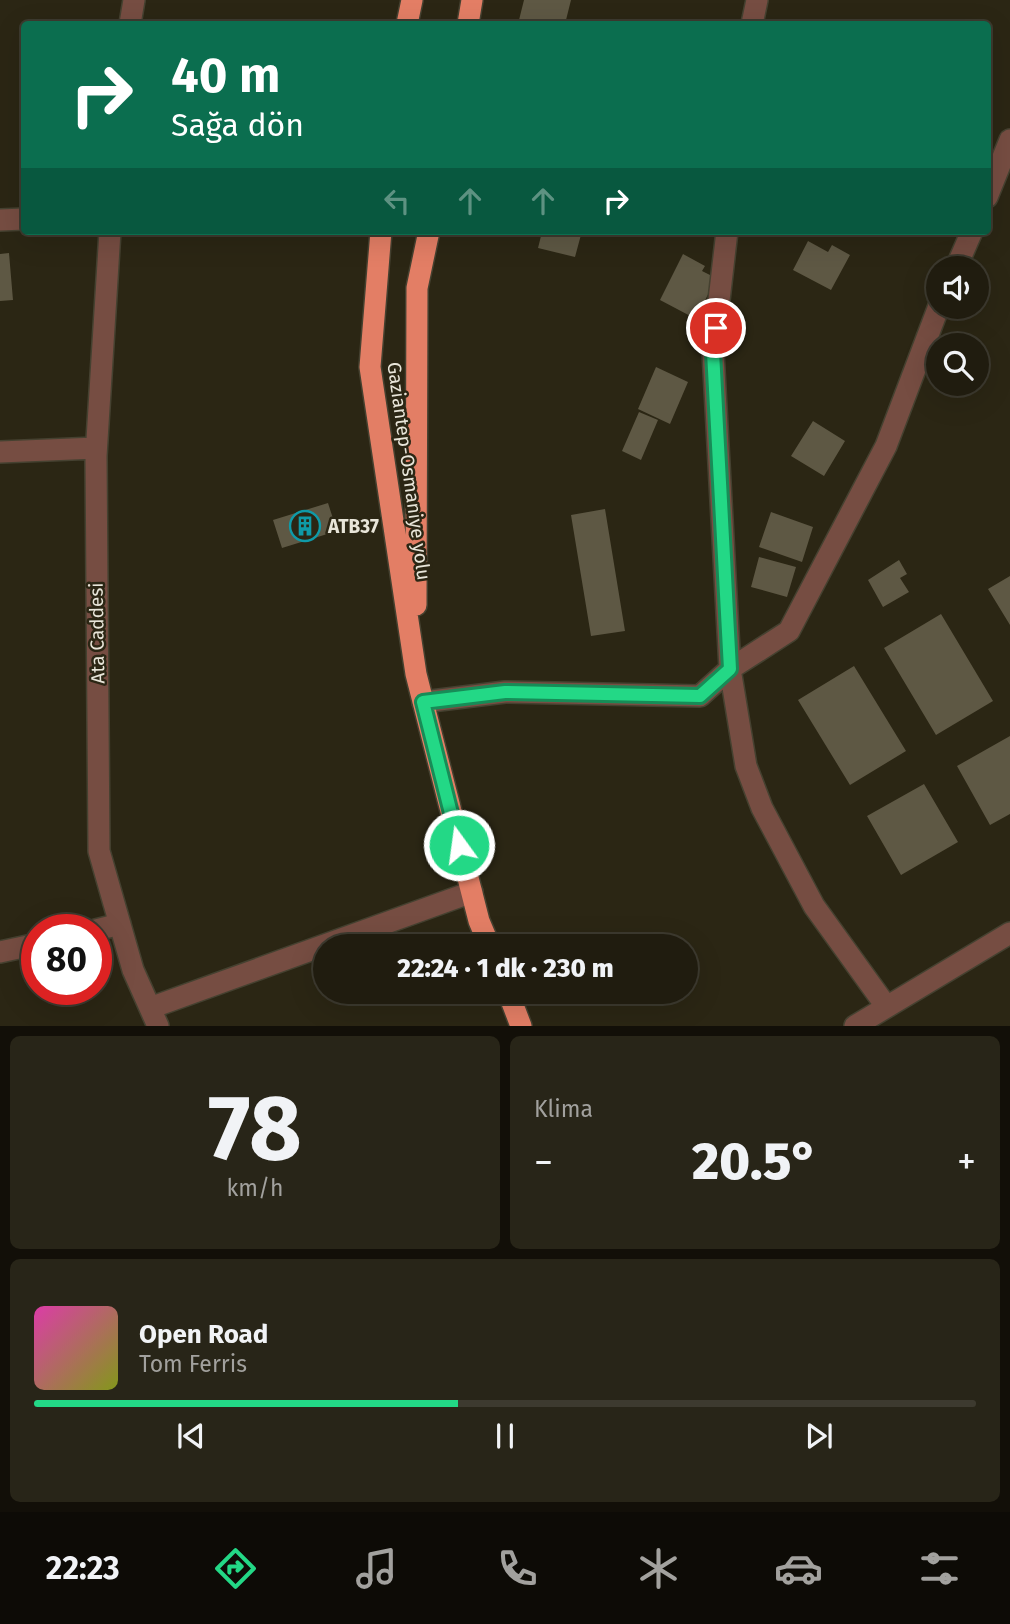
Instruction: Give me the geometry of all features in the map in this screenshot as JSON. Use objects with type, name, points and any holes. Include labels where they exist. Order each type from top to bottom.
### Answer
[{"type":"highway","points":[[408,21],[412,0]]},
{"type":"highway","points":[[468,21],[472,0]]},
{"type":"highway","name":"Gaziantep-Osmaniye yolu","points":[[381,235],[370,367],[415,674],[485,934]]},
{"type":"highway","name":"Gaziantep-Osmaniye yolu","points":[[415,674],[417,288],[428,235]]},
{"type":"highway","points":[[513,1004],[522,1026]]},
{"type":"street","points":[[130,21],[134,0]]},
{"type":"street","points":[[753,21],[757,0]]},
{"type":"street","points":[[991,187],[1010,140]]},
{"type":"street","points":[[0,220],[21,219]]},
{"type":"street","name":"Ata Caddesi","points":[[110,235],[96,448],[99,851],[133,970],[154,1017]]},
{"type":"street","points":[[727,235],[713,352],[730,669],[746,766],[762,808],[814,906],[886,1006]]},
{"type":"street","points":[[961,256],[970,235]]},
{"type":"street","points":[[423,702],[505,692],[700,696],[730,669],[789,631],[886,446],[934,319]]},
{"type":"street","points":[[0,452],[96,448]]},
{"type":"street","points":[[154,1017],[472,892]]},
{"type":"street","points":[[112,926],[120,924]]},
{"type":"street","points":[[855,1026],[1010,933]]},
{"type":"street","points":[[0,952],[21,947]]},
{"type":"building","points":[[524,0],[571,0],[566,21],[519,21]]},
{"type":"building","points":[[538,235],[581,235],[575,257],[538,248],[541,236]]},
{"type":"building","points":[[808,241],[828,252],[832,245],[850,255],[831,290],[793,270]]},
{"type":"building","points":[[9,253],[13,300],[0,301],[0,254]]},
{"type":"building","points":[[683,254],[705,266],[702,271],[716,278],[696,319],[660,300]]},
{"type":"building","points":[[656,367],[688,382],[670,424],[638,409]]},
{"type":"building","points":[[639,412],[658,420],[641,460],[622,451]]},
{"type":"building","points":[[813,421],[845,441],[824,476],[791,456]]},
{"type":"building","name":"ATB37","points":[[328,503],[337,531],[282,548],[273,520]]},
{"type":"building","points":[[605,509],[625,631],[591,636],[571,515]]},
{"type":"building","points":[[771,512],[813,527],[802,562],[759,547]]},
{"type":"building","points":[[759,557],[796,567],[787,597],[751,587]]},
{"type":"building","points":[[899,560],[907,574],[900,578],[909,592],[883,607],[868,580]]},
{"type":"building","points":[[1010,576],[1010,625],[988,589]]},
{"type":"building","points":[[941,614],[993,701],[936,735],[884,648]]},
{"type":"building","points":[[854,666],[906,751],[850,785],[798,700]]},
{"type":"building","points":[[1010,736],[1010,814],[990,825],[957,766]]},
{"type":"building","points":[[924,784],[958,842],[901,875],[867,816]]},
{"type":"place","name":"ATB37","points":[[305,526]]},
{"type":"route","points":[[459,845],[423,702],[505,692],[700,696],[730,669],[713,352],[716,328]]}]
